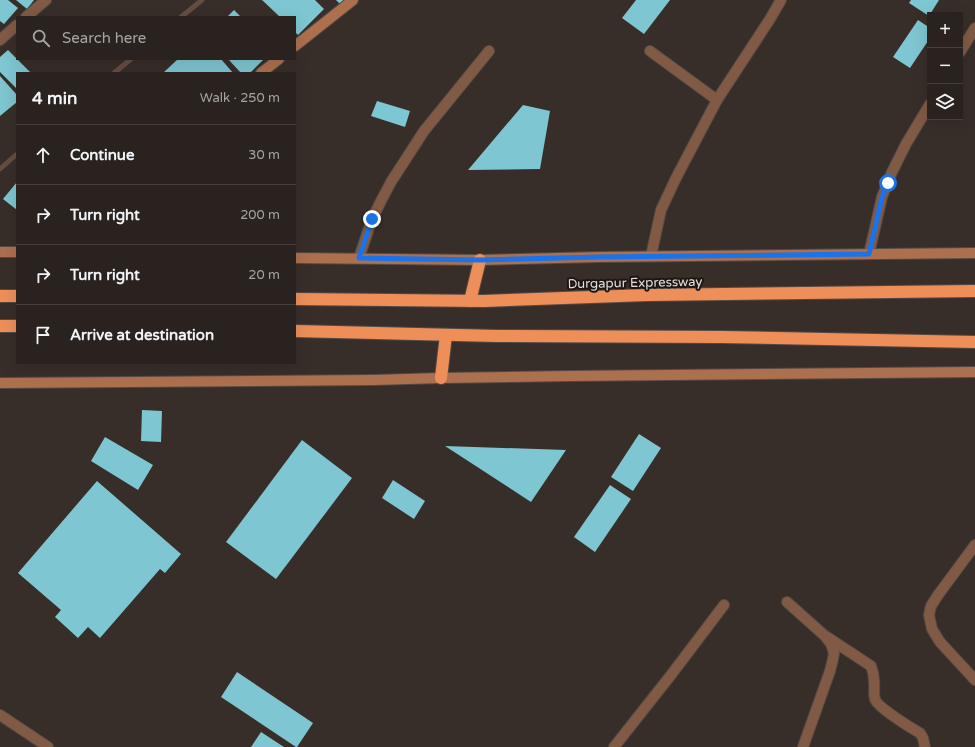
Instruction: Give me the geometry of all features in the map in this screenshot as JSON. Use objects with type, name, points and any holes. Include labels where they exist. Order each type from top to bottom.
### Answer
[{"type":"highway","points":[[470,301],[480,260]]},
{"type":"highway","name":"Durgapur Expressway","points":[[296,299],[470,301],[647,295],[975,291]]},
{"type":"highway","points":[[0,296],[16,296]]},
{"type":"highway","points":[[0,326],[16,326]]},
{"type":"highway","points":[[296,331],[505,336],[721,337],[975,342]]},
{"type":"highway","points":[[441,378],[446,335]]},
{"type":"street","points":[[27,16],[46,0]]},
{"type":"street","points":[[296,45],[353,0]]},
{"type":"street","points":[[651,256],[661,210],[676,178],[717,100],[781,0]]},
{"type":"street","points":[[0,40],[16,26]]},
{"type":"street","points":[[962,48],[975,28]]},
{"type":"street","points":[[359,258],[372,219],[391,182],[424,131],[489,51]]},
{"type":"street","points":[[650,51],[717,100]]},
{"type":"street","points":[[262,72],[278,60]]},
{"type":"street","points":[[869,254],[882,197],[906,144],[927,109]]},
{"type":"street","points":[[0,252],[16,252]]},
{"type":"street","points":[[296,258],[480,260],[651,256],[975,253]]},
{"type":"street","points":[[0,383],[975,372]]},
{"type":"street","points":[[975,544],[938,594],[929,615],[932,629],[940,642],[975,680]]},
{"type":"street","points":[[787,602],[825,636],[871,666],[875,681],[875,700],[884,709],[920,733],[925,747]]},
{"type":"street","points":[[614,747],[724,605]]},
{"type":"street","points":[[803,747],[833,659],[834,653],[831,644],[825,636]]},
{"type":"street","points":[[0,715],[48,747]]},
{"type":"building","points":[[0,0],[8,0],[18,8],[4,24],[0,21]]},
{"type":"building","points":[[16,0],[34,0],[27,9]]},
{"type":"building","points":[[262,0],[315,0],[324,9],[298,35],[296,33],[296,16],[279,16]]},
{"type":"building","points":[[336,0],[347,0],[341,5]]},
{"type":"building","points":[[636,0],[670,0],[644,34],[622,18]]},
{"type":"building","points":[[911,0],[939,0],[932,12],[927,12],[927,15],[909,3]]},
{"type":"building","points":[[234,10],[240,16],[228,16]]},
{"type":"building","points":[[918,20],[927,26],[927,42],[910,68],[893,57]]},
{"type":"building","points":[[8,50],[16,58],[16,60],[18,60],[30,72],[16,72],[16,88],[0,72],[0,57]]},
{"type":"building","points":[[177,60],[222,60],[232,72],[164,72]]},
{"type":"building","points":[[229,60],[263,60],[251,72],[240,72]]},
{"type":"building","points":[[0,76],[16,94],[16,103],[0,116]]},
{"type":"building","points":[[377,101],[410,111],[405,127],[371,116]]},
{"type":"building","points":[[523,105],[550,111],[540,169],[468,170]]},
{"type":"building","points":[[16,183],[16,209],[3,199]]},
{"type":"building","points":[[142,410],[162,411],[161,442],[141,441]]},
{"type":"building","points":[[639,434],[661,448],[633,491],[611,477]]},
{"type":"building","points":[[105,437],[153,465],[138,490],[91,461]]},
{"type":"building","points":[[302,440],[352,478],[276,579],[226,542]]},
{"type":"building","points":[[445,446],[566,450],[531,502]]},
{"type":"building","points":[[393,480],[425,501],[414,519],[382,498]]},
{"type":"building","points":[[97,481],[181,554],[165,573],[160,569],[100,638],[88,627],[78,638],[55,617],[61,610],[18,573]]},
{"type":"building","points":[[610,485],[631,499],[595,552],[574,537]]},
{"type":"building","points":[[237,672],[313,723],[297,747],[221,697]]},
{"type":"building","points":[[261,732],[284,747],[251,747]]},
{"type":"waterway","points":[[182,16],[202,0]]},
{"type":"waterway","points":[[115,72],[130,60]]},
{"type":"waterway","points":[[0,169],[16,155]]},
{"type":"route","points":[[372,219],[359,258],[480,260],[869,254],[882,197],[888,183]]}]
